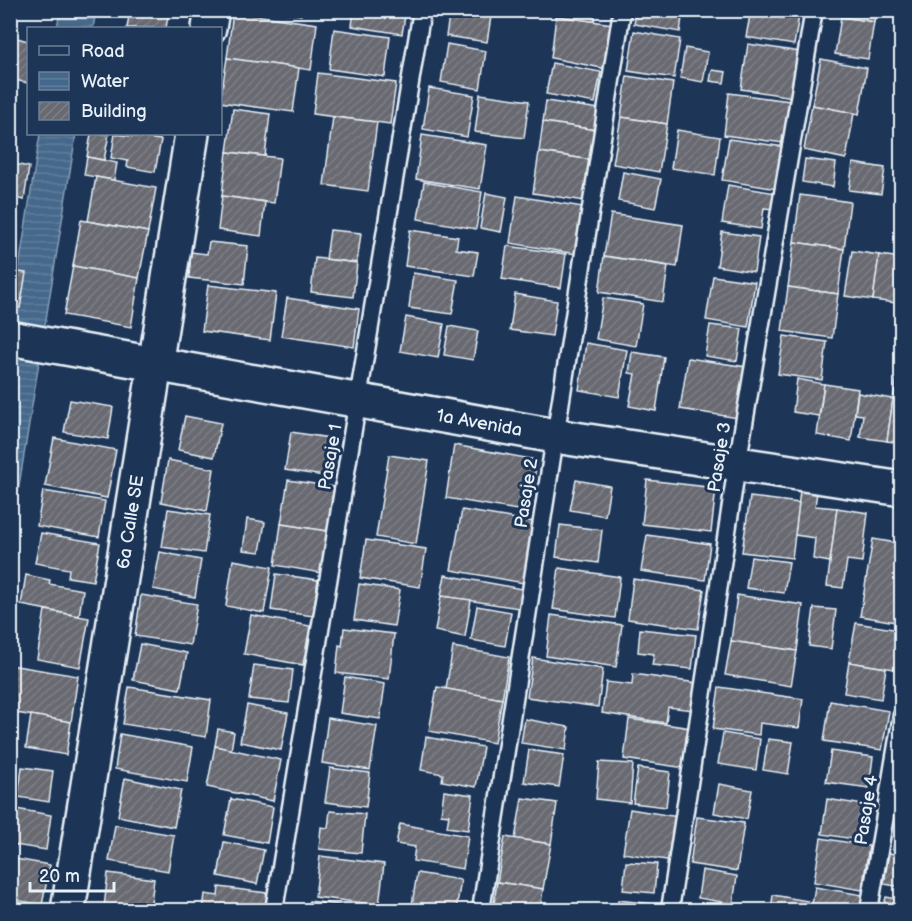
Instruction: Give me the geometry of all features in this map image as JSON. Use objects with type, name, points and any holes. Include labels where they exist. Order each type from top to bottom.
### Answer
[{"type":"street","points":[[209,27],[212,10]]},
{"type":"street","name":"6a Calle SE","points":[[68,910],[192,135]]},
{"type":"street","name":"1a Avenida","points":[[16,339],[555,436],[902,489]]},
{"type":"lane","name":"Pasaje 1","points":[[274,910],[422,10]]},
{"type":"lane","name":"Pasaje 2","points":[[481,910],[622,10]]},
{"type":"lane","name":"Pasaje 3","points":[[670,910],[737,465],[814,10]]},
{"type":"lane","name":"Pasaje 4","points":[[869,910],[902,715]]},
{"type":"water","points":[[60,11],[96,11],[93,27],[57,27]]},
{"type":"water","points":[[40,135],[76,135],[11,535],[11,318]]},
{"type":"building","points":[[130,10],[169,10],[166,27],[127,27]]},
{"type":"building","points":[[272,10],[302,10],[301,15]]},
{"type":"building","points":[[354,10],[406,10],[402,34],[352,26]]},
{"type":"building","points":[[450,10],[492,10],[487,42],[446,36]]},
{"type":"building","points":[[557,10],[596,10],[594,22],[556,16]]},
{"type":"building","points":[[636,10],[683,10],[680,32],[634,24]]},
{"type":"building","points":[[751,10],[800,10],[794,45],[746,37]]},
{"type":"building","points":[[842,10],[876,10],[874,22],[841,17]]},
{"type":"building","points":[[233,12],[317,24],[311,70],[227,58]]},
{"type":"building","points":[[556,16],[612,24],[607,69],[551,58]]},
{"type":"building","points":[[841,17],[874,22],[868,59],[835,54]]},
{"type":"building","points":[[334,29],[390,37],[385,77],[329,69]]},
{"type":"building","points":[[634,31],[680,39],[674,78],[628,71]]},
{"type":"building","points":[[17,38],[27,41],[27,83],[10,79]]},
{"type":"building","points":[[447,44],[486,51],[480,89],[441,82]]},
{"type":"building","points":[[748,44],[800,52],[793,97],[741,89]]},
{"type":"building","points":[[685,48],[708,52],[703,82],[680,78]]},
{"type":"building","points":[[227,58],[299,68],[293,112],[222,102]]},
{"type":"building","points":[[821,59],[867,68],[859,114],[812,105]]},
{"type":"building","points":[[552,63],[601,72],[595,103],[546,94]]},
{"type":"building","points":[[712,70],[726,72],[724,83],[710,81]]},
{"type":"building","points":[[318,73],[396,83],[390,124],[313,114]]},
{"type":"building","points":[[627,76],[673,83],[667,124],[621,117]]},
{"type":"building","points":[[429,88],[474,95],[467,137],[423,129]]},
{"type":"building","points":[[729,93],[790,101],[784,143],[724,135]]},
{"type":"building","points":[[480,94],[529,101],[524,138],[475,132]]},
{"type":"building","points":[[546,101],[599,109],[596,130],[543,122]]},
{"type":"building","points":[[812,105],[854,113],[846,159],[804,150]]},
{"type":"building","points":[[233,109],[270,114],[265,156],[227,152]]},
{"type":"building","points":[[333,117],[377,122],[368,191],[324,185]]},
{"type":"building","points":[[621,117],[667,124],[659,172],[613,164]]},
{"type":"building","points":[[543,122],[596,130],[592,160],[539,152]]},
{"type":"building","points":[[677,130],[720,137],[715,175],[671,168]]},
{"type":"building","points":[[91,135],[109,135],[104,160],[87,157]]},
{"type":"building","points":[[115,135],[161,140],[155,172],[127,167],[128,161],[111,158]]},
{"type":"building","points":[[422,135],[487,145],[480,189],[416,179]]},
{"type":"building","points":[[729,139],[784,147],[777,189],[722,180]]},
{"type":"building","points":[[227,152],[280,158],[274,203],[222,196]]},
{"type":"building","points":[[539,152],[592,160],[585,201],[533,193]]},
{"type":"building","points":[[87,157],[117,163],[114,180],[84,175]]},
{"type":"building","points":[[805,159],[836,163],[833,187],[802,182]]},
{"type":"building","points":[[10,163],[29,167],[24,200],[10,197]]},
{"type":"building","points":[[853,163],[885,168],[881,194],[849,190]]},
{"type":"building","points":[[623,172],[661,179],[655,208],[618,201]]},
{"type":"building","points":[[96,177],[156,188],[148,232],[88,221]]},
{"type":"building","points":[[424,182],[482,192],[476,229],[418,219]]},
{"type":"building","points":[[728,185],[776,193],[774,209],[764,208],[761,229],[722,223]]},
{"type":"building","points":[[486,193],[507,197],[501,232],[480,228]]},
{"type":"building","points":[[800,195],[850,202],[844,249],[794,242]]},
{"type":"building","points":[[222,196],[265,202],[261,236],[218,230]]},
{"type":"building","points":[[517,196],[583,207],[576,254],[510,243]]},
{"type":"building","points":[[611,214],[683,225],[677,267],[604,256]]},
{"type":"building","points":[[81,220],[148,232],[139,278],[73,266]]},
{"type":"building","points":[[330,230],[361,233],[357,263],[326,259]]},
{"type":"building","points":[[410,230],[458,237],[456,249],[478,252],[474,276],[405,266]]},
{"type":"building","points":[[722,232],[759,237],[754,272],[717,266]]},
{"type":"building","points":[[209,242],[248,246],[244,284],[189,278],[191,252],[207,254]]},
{"type":"building","points":[[794,242],[844,249],[838,294],[788,287]]},
{"type":"building","points":[[507,246],[566,254],[561,288],[502,279]]},
{"type":"building","points":[[852,251],[879,255],[873,300],[845,296]]},
{"type":"building","points":[[879,255],[902,258],[902,278],[896,303],[873,300]]},
{"type":"building","points":[[604,256],[668,266],[663,302],[599,292]]},
{"type":"building","points":[[315,258],[357,263],[353,297],[311,292]]},
{"type":"building","points":[[73,266],[139,278],[131,327],[64,315]]},
{"type":"building","points":[[10,271],[26,273],[20,308],[10,306]]},
{"type":"building","points":[[413,273],[458,280],[452,314],[409,308]]},
{"type":"building","points":[[713,276],[755,282],[748,327],[706,320]]},
{"type":"building","points":[[208,285],[276,293],[270,340],[202,331]]},
{"type":"building","points":[[788,287],[838,294],[832,338],[782,331]]},
{"type":"building","points":[[515,294],[557,301],[552,336],[510,330]]},
{"type":"building","points":[[287,298],[359,309],[354,347],[281,336]]},
{"type":"building","points":[[603,298],[643,304],[636,346],[596,339]]},
{"type":"building","points":[[406,317],[444,324],[438,358],[400,351]]},
{"type":"building","points":[[710,325],[742,329],[737,361],[705,356]]},
{"type":"building","points":[[449,326],[478,331],[473,360],[444,355]]},
{"type":"building","points":[[784,336],[827,342],[822,380],[778,374]]},
{"type":"building","points":[[586,343],[627,350],[619,397],[579,390]]},
{"type":"building","points":[[632,352],[664,357],[656,411],[629,406],[635,374],[629,373]]},
{"type":"building","points":[[902,352],[902,400],[893,399]]},
{"type":"building","points":[[688,358],[753,368],[745,419],[680,409]]},
{"type":"building","points":[[797,379],[824,384],[819,416],[793,412]]},
{"type":"building","points":[[824,384],[858,389],[851,441],[817,435]]},
{"type":"building","points":[[858,393],[893,399],[887,441],[860,437],[863,415],[855,414]]},
{"type":"building","points":[[893,399],[902,400],[902,443],[887,441]]},
{"type":"building","points":[[70,400],[113,407],[108,439],[64,432]]},
{"type":"building","points":[[185,416],[221,423],[214,457],[178,450]]},
{"type":"building","points":[[291,432],[329,438],[324,476],[285,470]]},
{"type":"building","points":[[54,438],[116,450],[107,498],[45,486]]},
{"type":"building","points":[[454,445],[537,460],[529,512],[446,498]]},
{"type":"building","points":[[389,455],[429,461],[416,544],[376,537]]},
{"type":"building","points":[[168,460],[214,469],[207,511],[161,502]]},
{"type":"building","points":[[288,480],[334,487],[327,531],[281,524]]},
{"type":"building","points":[[576,480],[610,486],[605,516],[570,510]]},
{"type":"building","points":[[647,480],[716,488],[711,532],[642,524]]},
{"type":"building","points":[[800,490],[817,492],[815,506],[837,508],[830,562],[813,559],[815,538],[795,535]]},
{"type":"building","points":[[43,491],[105,501],[99,537],[37,526]]},
{"type":"building","points":[[750,497],[799,503],[792,558],[742,552]]},
{"type":"building","points":[[837,508],[868,513],[862,562],[847,560],[843,588],[827,586]]},
{"type":"building","points":[[168,509],[210,515],[204,553],[162,547]]},
{"type":"building","points":[[462,510],[535,522],[524,583],[451,570]]},
{"type":"building","points":[[247,519],[265,522],[260,552],[243,550]]},
{"type":"building","points":[[281,524],[327,531],[321,573],[275,565]]},
{"type":"building","points":[[560,525],[602,530],[598,563],[556,557]]},
{"type":"building","points":[[41,533],[100,543],[93,581],[68,577],[69,569],[35,563]]},
{"type":"building","points":[[647,535],[710,544],[705,580],[641,571]]},
{"type":"building","points":[[873,539],[902,544],[902,623],[860,616]]},
{"type":"building","points":[[366,540],[426,549],[420,587],[360,578]]},
{"type":"building","points":[[160,552],[201,560],[195,597],[153,589]]},
{"type":"building","points":[[751,557],[789,562],[784,593],[746,588]]},
{"type":"building","points":[[233,560],[272,567],[264,613],[226,606]]},
{"type":"building","points":[[559,568],[620,577],[615,618],[553,609]]},
{"type":"building","points":[[276,574],[318,580],[313,616],[271,610]]},
{"type":"building","points":[[26,575],[50,580],[49,584],[83,590],[79,616],[21,605]]},
{"type":"building","points":[[445,575],[522,589],[519,608],[441,596]]},
{"type":"building","points":[[633,579],[704,590],[698,629],[628,619]]},
{"type":"building","points":[[359,584],[400,590],[394,626],[354,620]]},
{"type":"building","points":[[141,595],[197,604],[190,645],[135,636]]},
{"type":"building","points":[[737,595],[803,605],[797,651],[731,641]]},
{"type":"building","points":[[441,596],[471,600],[465,637],[435,631]]},
{"type":"building","points":[[477,606],[511,612],[505,646],[471,640]]},
{"type":"building","points":[[814,608],[836,610],[831,649],[809,646]]},
{"type":"building","points":[[45,610],[89,618],[80,667],[37,659]]},
{"type":"building","points":[[251,615],[310,626],[303,665],[244,654]]},
{"type":"building","points":[[551,615],[622,625],[616,667],[546,656]]},
{"type":"building","points":[[856,623],[900,630],[894,669],[849,662]]},
{"type":"building","points":[[344,628],[394,634],[389,679],[336,673],[339,645],[342,646]]},
{"type":"building","points":[[640,629],[696,635],[692,669],[652,665],[654,654],[638,652]]},
{"type":"building","points":[[731,641],[797,651],[791,686],[725,675]]},
{"type":"building","points":[[140,644],[187,653],[180,689],[133,680]]},
{"type":"building","points":[[453,647],[509,657],[502,699],[446,689]]},
{"type":"building","points":[[533,658],[603,669],[598,707],[527,697]]},
{"type":"building","points":[[849,662],[886,668],[881,699],[844,693]]},
{"type":"building","points":[[10,665],[78,676],[71,722],[10,712]]},
{"type":"building","points":[[254,665],[293,670],[289,703],[249,699]]},
{"type":"building","points":[[633,674],[697,683],[693,710],[668,707],[666,723],[602,713],[606,682],[632,685]]},
{"type":"building","points":[[345,677],[385,684],[380,719],[340,713]]},
{"type":"building","points":[[129,687],[211,700],[206,737],[123,724]]},
{"type":"building","points":[[437,687],[502,699],[494,743],[429,731]]},
{"type":"building","points":[[719,687],[803,699],[799,728],[760,723],[759,735],[713,729]]},
{"type":"building","points":[[830,701],[889,711],[882,750],[824,741]]},
{"type":"building","points":[[247,705],[288,713],[281,750],[240,742]]},
{"type":"building","points":[[31,715],[71,722],[66,755],[26,748]]},
{"type":"building","points":[[328,718],[377,726],[370,770],[322,763]]},
{"type":"building","points":[[525,719],[569,727],[566,750],[521,743]]},
{"type":"building","points":[[629,719],[691,728],[685,768],[624,759]]},
{"type":"building","points":[[218,729],[234,732],[231,750],[215,746]]},
{"type":"building","points":[[723,733],[760,739],[756,770],[718,764]]},
{"type":"building","points":[[120,734],[193,747],[187,782],[115,769]]},
{"type":"building","points":[[426,737],[483,747],[476,787],[442,781],[443,774],[421,770]]},
{"type":"building","points":[[768,739],[793,742],[788,774],[763,770]]},
{"type":"building","points":[[215,746],[281,760],[273,801],[207,787]]},
{"type":"building","points":[[529,750],[564,755],[559,787],[524,782]]},
{"type":"building","points":[[831,751],[873,757],[869,788],[826,782]]},
{"type":"building","points":[[599,762],[633,764],[630,803],[596,799]]},
{"type":"building","points":[[22,767],[53,771],[49,802],[18,797]]},
{"type":"building","points":[[330,768],[370,773],[366,807],[325,802]]},
{"type":"building","points":[[638,768],[670,772],[666,807],[633,803]]},
{"type":"building","points":[[125,778],[181,790],[174,827],[118,816]]},
{"type":"building","points":[[719,784],[752,790],[747,819],[714,813]]},
{"type":"building","points":[[444,791],[473,795],[468,830],[447,827],[449,815],[441,814]]},
{"type":"building","points":[[522,798],[557,803],[551,844],[515,839]]},
{"type":"building","points":[[231,799],[273,807],[267,843],[224,835]]},
{"type":"building","points":[[827,799],[864,805],[859,840],[822,834]]},
{"type":"building","points":[[900,805],[902,805],[902,851],[893,850]]},
{"type":"building","points":[[10,808],[51,815],[46,850],[15,845],[14,853],[10,852]]},
{"type":"building","points":[[630,809],[679,817],[672,861],[623,853]]},
{"type":"building","points":[[330,811],[365,814],[361,853],[319,849],[321,827],[328,828]]},
{"type":"building","points":[[697,817],[744,823],[737,871],[690,864]]},
{"type":"building","points":[[400,824],[468,836],[463,869],[413,861],[415,847],[396,844]]},
{"type":"building","points":[[115,825],[174,835],[168,871],[109,861]]},
{"type":"building","points":[[505,837],[551,844],[543,889],[497,882]]},
{"type":"building","points":[[821,838],[869,846],[862,890],[814,882]]},
{"type":"building","points":[[224,842],[264,850],[257,884],[218,876]]},
{"type":"building","points":[[889,853],[902,855],[902,887],[884,884]]},
{"type":"building","points":[[320,856],[384,864],[379,905],[315,897]]},
{"type":"building","points":[[10,858],[50,865],[42,905],[10,899]]},
{"type":"building","points":[[626,862],[657,864],[654,893],[623,890]]},
{"type":"building","points":[[702,870],[737,876],[733,904],[698,898]]},
{"type":"building","points":[[108,873],[154,879],[150,910],[104,907]]},
{"type":"building","points":[[417,873],[461,880],[456,910],[412,905]]},
{"type":"building","points":[[497,882],[543,889],[540,910],[493,910]]},
{"type":"building","points":[[219,887],[267,893],[265,910],[203,910],[205,894],[218,896]]},
{"type":"building","points":[[815,887],[863,895],[860,910],[811,910]]},
{"type":"building","points":[[773,895],[808,901],[806,910],[771,910]]},
{"type":"building","points":[[886,897],[902,900],[902,910],[883,910]]},
{"type":"building","points":[[618,900],[652,904],[651,910],[617,910]]},
{"type":"building","points":[[309,901],[369,909],[369,910],[307,910]]},
{"type":"building","points":[[10,903],[31,907],[31,910],[10,910]]}]
